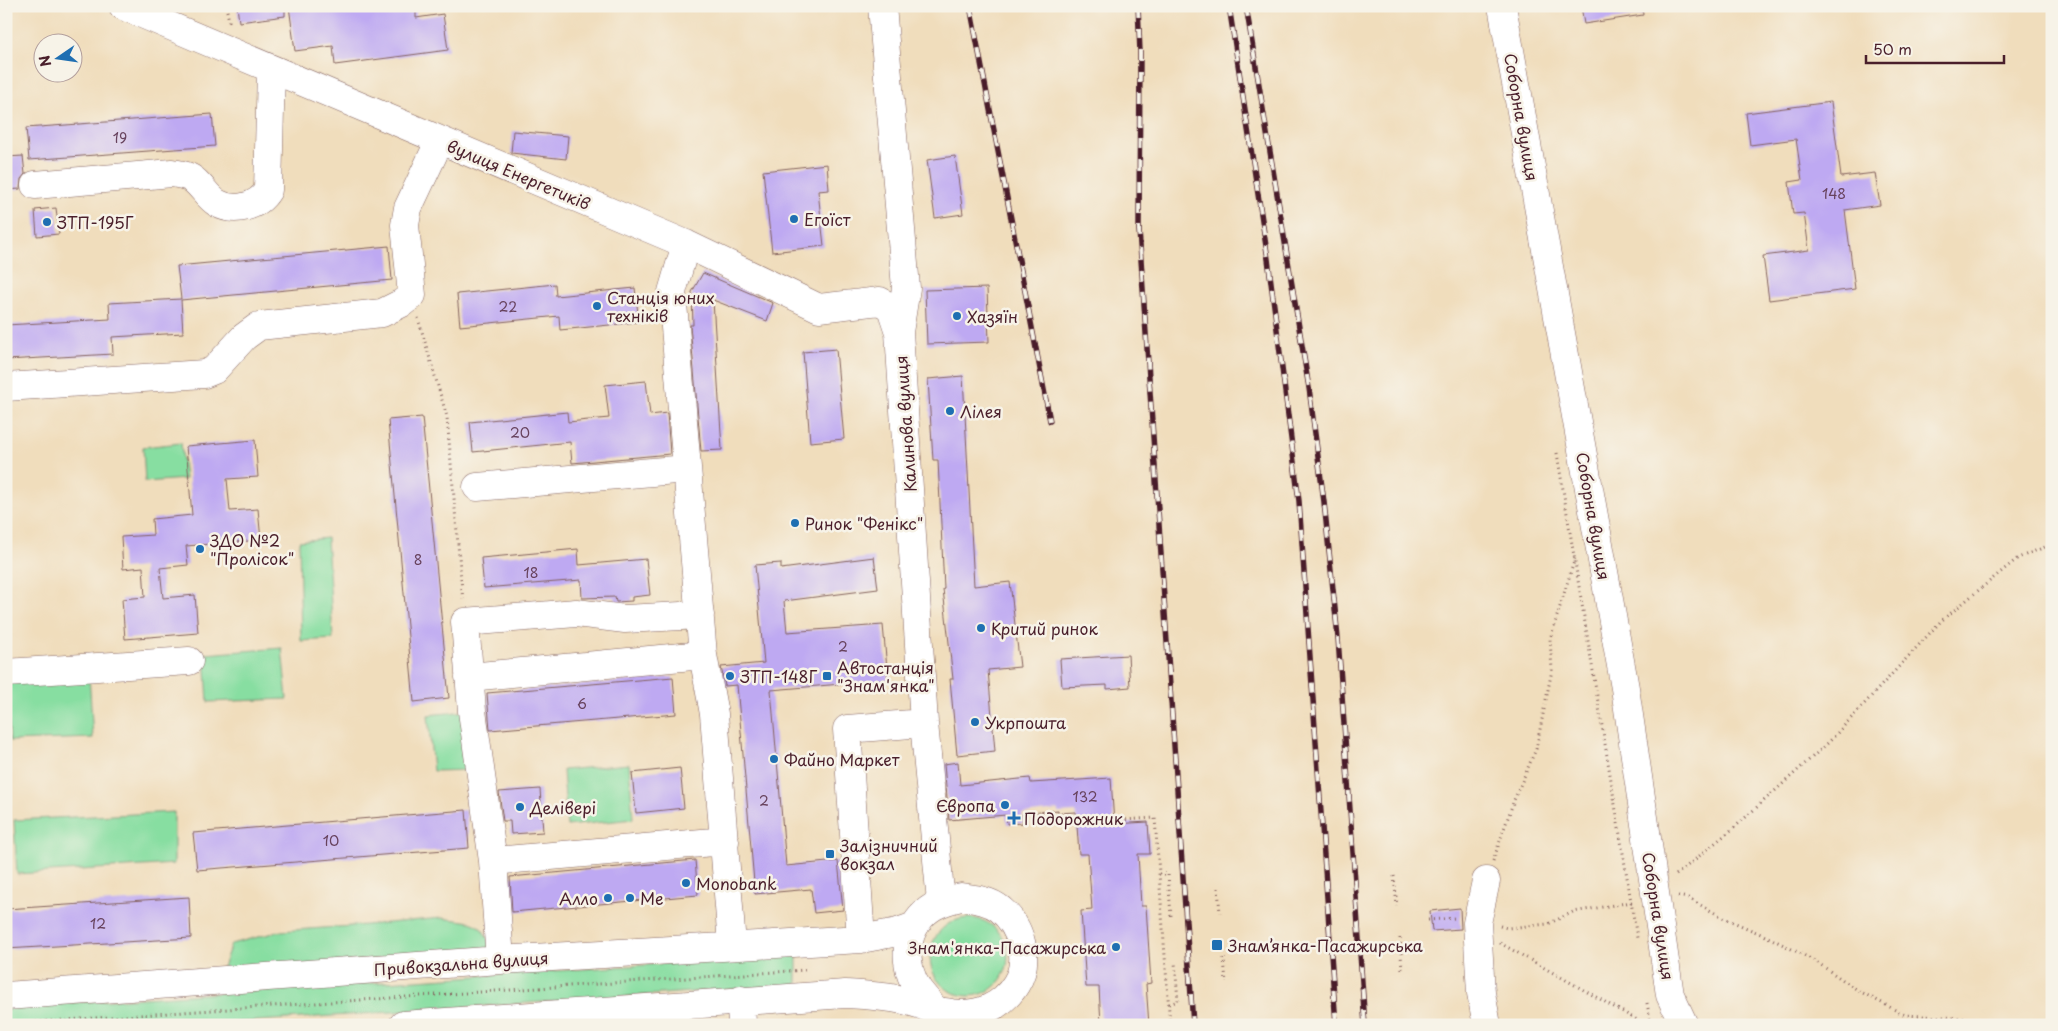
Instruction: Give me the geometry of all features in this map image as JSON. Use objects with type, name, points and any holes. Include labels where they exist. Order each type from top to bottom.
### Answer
[{"type":"street","name":"вулиця Енергетиків","points":[[123,6],[686,244],[820,308],[880,300],[891,308],[899,332]]},
{"type":"street","name":"Калинова вулиця","points":[[882,6],[906,288],[899,332],[924,723],[941,902]]},
{"type":"street","name":"Соборна вулиця","points":[[1502,6],[1625,688],[1643,897],[1670,995],[1684,1025]]},
{"type":"street","points":[[35,185],[172,173],[192,178],[216,202],[225,206],[235,208],[254,204],[263,198],[268,190],[271,69]]},
{"type":"street","points":[[6,387],[204,374],[214,370],[244,337],[259,326],[382,313],[402,303],[412,295],[405,225],[408,208],[440,140]]},
{"type":"street","points":[[686,244],[672,292],[703,655],[714,714],[732,945]]},
{"type":"street","points":[[476,487],[687,470]]},
{"type":"street","points":[[500,960],[493,861],[472,711],[464,622],[576,613],[625,619],[700,615]]},
{"type":"street","points":[[469,676],[703,655]]},
{"type":"street","points":[[6,673],[189,661]]},
{"type":"street","points":[[861,939],[847,729],[924,723]]},
{"type":"street","points":[[493,861],[725,841]]},
{"type":"street","points":[[1486,881],[1477,922],[1481,993],[1486,1025]]},
{"type":"street","points":[[946,1017],[917,990],[911,978],[907,951],[915,926],[922,916],[941,902],[961,897],[974,898],[981,899],[1000,908],[1014,923],[1022,942],[1023,963],[1005,1025]]},
{"type":"street","name":"Привокзальна вулиця","points":[[6,996],[500,960],[732,945],[861,939],[898,932],[915,926]]},
{"type":"street","points":[[403,1025],[741,1013],[845,994],[882,996],[908,1001],[946,1017],[976,1013],[993,1007],[1007,997],[1017,982]]},
{"type":"path","points":[[412,295],[446,417],[464,622]]},
{"type":"path","points":[[1557,448],[1576,556],[1602,729],[1643,897],[1637,940]]},
{"type":"path","points":[[1643,897],[1736,826],[1829,742],[1941,621],[2018,558],[2052,544]]},
{"type":"path","points":[[1486,881],[1514,800],[1536,749],[1552,670],[1550,639],[1576,556],[1577,547]]},
{"type":"path","points":[[1056,824],[1155,818],[1170,1025]]},
{"type":"path","points":[[1159,874],[1168,874],[1171,916]]},
{"type":"path","points":[[1394,876],[1397,906]]},
{"type":"path","points":[[1218,888],[1220,913]]},
{"type":"path","points":[[1428,920],[1454,918],[1507,928],[1548,924],[1573,912],[1643,897],[1688,898],[1722,917],[1770,938],[1815,961],[1859,992],[1905,1015],[1961,1018],[2005,1025]]},
{"type":"path","points":[[1477,922],[1503,946],[1646,1025]]},
{"type":"path","points":[[1400,938],[1402,970]]},
{"type":"path","points":[[1224,958],[1226,983]]},
{"type":"path","points":[[1169,1004],[1178,1001],[1175,962]]},
{"type":"path","points":[[6,1024],[805,970]]},
{"type":"path","points":[[1646,996],[1651,1025]]},
{"type":"green space","points":[[181,443],[185,479],[145,482],[143,447]]},
{"type":"green space","points":[[327,538],[333,639],[301,641],[299,541]]},
{"type":"green space","points":[[282,648],[287,699],[208,702],[205,654]]},
{"type":"green space","points":[[89,675],[93,738],[10,741],[6,679]]},
{"type":"green space","points":[[467,711],[472,770],[433,771],[428,715]]},
{"type":"green space","points":[[629,764],[633,819],[567,826],[563,770]]},
{"type":"green space","points":[[174,812],[174,864],[17,874],[14,820]]},
{"type":"green space","points":[[442,918],[474,923],[479,926],[491,949],[221,973],[231,944],[281,931]]},
{"type":"green space","points":[[969,918],[984,921],[997,929],[1005,942],[1008,957],[1005,972],[997,985],[984,993],[969,996],[954,993],[941,985],[933,972],[930,957],[933,942],[941,929],[954,921]]},
{"type":"green space","points":[[797,955],[797,985],[197,1025],[6,1025],[6,1007]]},
{"type":"building","points":[[237,6],[285,6],[285,16],[239,22]]},
{"type":"building","points":[[289,6],[416,6],[416,18],[443,14],[448,50],[335,65],[333,46],[295,51]]},
{"type":"building","points":[[1581,6],[1642,6],[1643,15],[1584,24]]},
{"type":"building","points":[[1831,102],[1841,177],[1875,173],[1880,205],[1845,210],[1855,289],[1769,300],[1763,256],[1809,250],[1804,213],[1793,214],[1789,182],[1802,180],[1796,139],[1750,145],[1746,113]]},
{"type":"building","points":[[212,114],[215,146],[29,160],[26,128]]},
{"type":"building","points":[[513,131],[568,136],[566,159],[511,153]]},
{"type":"building","points":[[23,156],[25,174],[21,179],[20,189],[6,190],[6,157]]},
{"type":"building","points":[[955,156],[963,214],[935,218],[927,160]]},
{"type":"building","name":"Егоїст","points":[[827,164],[829,190],[818,191],[824,246],[772,252],[763,171]]},
{"type":"building","name":"ЗТП-195Г","points":[[56,208],[59,234],[37,236],[35,210]]},
{"type":"building","points":[[389,246],[392,280],[181,300],[183,333],[112,337],[113,354],[6,360],[6,325],[110,319],[109,303],[181,299],[177,266]]},
{"type":"building","points":[[703,273],[773,303],[767,321],[713,300],[722,450],[701,451],[690,325],[693,325],[692,292]]},
{"type":"building","points":[[555,284],[556,296],[635,288],[639,322],[560,330],[559,316],[460,326],[457,294]]},
{"type":"building","name":"Хазяїн","points":[[987,288],[989,342],[927,344],[925,290]]},
{"type":"building","points":[[836,349],[844,439],[810,442],[803,352]]},
{"type":"building","points":[[963,376],[974,586],[1010,582],[1020,667],[988,670],[995,751],[957,755],[950,679],[953,679],[943,589],[938,460],[933,460],[928,379]]},
{"type":"building","points":[[646,381],[650,415],[667,413],[670,454],[572,463],[570,442],[473,452],[470,422],[567,412],[568,422],[609,418],[605,385]]},
{"type":"building","points":[[422,417],[449,698],[414,702],[388,420]]},
{"type":"building","points":[[255,440],[258,477],[227,479],[230,511],[258,509],[261,540],[186,546],[188,565],[160,568],[163,598],[195,595],[198,633],[125,639],[122,599],[145,597],[143,567],[123,569],[121,537],[153,535],[152,519],[192,515],[186,446]]},
{"type":"building","points":[[578,549],[579,565],[646,559],[650,595],[632,597],[632,601],[616,602],[615,597],[582,598],[581,580],[484,588],[481,558]]},
{"type":"building","points":[[874,557],[878,589],[784,601],[787,632],[883,625],[888,680],[771,690],[786,866],[838,861],[843,910],[814,913],[811,889],[755,894],[737,685],[725,686],[721,667],[764,663],[755,565],[781,563],[781,569]]},
{"type":"building","points":[[1128,655],[1130,687],[1107,689],[1107,685],[1062,687],[1060,659]]},
{"type":"building","points":[[673,677],[676,714],[490,730],[487,693]]},
{"type":"building","name":"Знам'янка-Пасажирська","points":[[958,762],[960,785],[1030,778],[1031,783],[1111,778],[1114,824],[1148,822],[1150,854],[1138,854],[1141,906],[1146,906],[1151,983],[1146,984],[1149,1025],[1101,1025],[1099,987],[1086,987],[1081,911],[1092,910],[1088,854],[1079,854],[1076,812],[1058,813],[1058,810],[1022,814],[1023,823],[1007,824],[1006,815],[949,820],[944,764]]},
{"type":"building","points":[[680,768],[684,808],[636,813],[632,773]]},
{"type":"building","name":"Делівері","points":[[540,789],[543,832],[511,834],[510,821],[503,821],[499,792]]},
{"type":"building","points":[[466,810],[469,848],[197,870],[193,833]]},
{"type":"building","points":[[695,860],[698,895],[512,912],[510,877]]},
{"type":"building","points":[[189,897],[191,938],[6,949],[6,909]]},
{"type":"building","points":[[1460,908],[1461,929],[1432,931],[1430,911]]},
{"type":"railway","points":[[970,6],[1050,421]]},
{"type":"railway","points":[[1138,6],[1140,52],[1139,230],[1193,1025]]},
{"type":"railway","points":[[1229,6],[1268,259],[1299,501],[1336,1025]]},
{"type":"railway","points":[[1246,6],[1309,388],[1324,502],[1338,638],[1365,1025]]},
{"type":"place","name":"Егоїст","points":[[794,219]]},
{"type":"place","name":"ЗТП-195Г","points":[[47,222]]},
{"type":"place","name":"Станція юних техніків","points":[[597,306]]},
{"type":"place","name":"Хазяїн","points":[[957,316]]},
{"type":"place","name":"Лілея","points":[[950,411]]},
{"type":"place","name":"Ринок \"Фенікс\"","points":[[795,523]]},
{"type":"place","name":"ЗДО №2 \"Пролісок\"","points":[[200,549]]},
{"type":"place","name":"Критий ринок","points":[[981,628]]},
{"type":"place","name":"ЗТП-148Г","points":[[730,676]]},
{"type":"place","name":"Автостанція \"Знам'янка\"","points":[[827,676]]},
{"type":"place","name":"Укрпошта","points":[[975,722]]},
{"type":"place","name":"Файно Маркет","points":[[774,759]]},
{"type":"place","name":"Європа","points":[[1005,805]]},
{"type":"place","name":"Делівері","points":[[520,807]]},
{"type":"place","name":"Подорожник","points":[[1014,818]]},
{"type":"place","name":"Залізничний вокзал","points":[[830,854]]},
{"type":"place","name":"Monobank","points":[[686,883]]},
{"type":"place","name":"Алло","points":[[608,898]]},
{"type":"place","name":"Me","points":[[630,898]]},
{"type":"place","name":"Знам’янка-Пасажирська","points":[[1217,945]]},
{"type":"place","name":"Знам'янка-Пасажирська","points":[[1116,947]]}]
